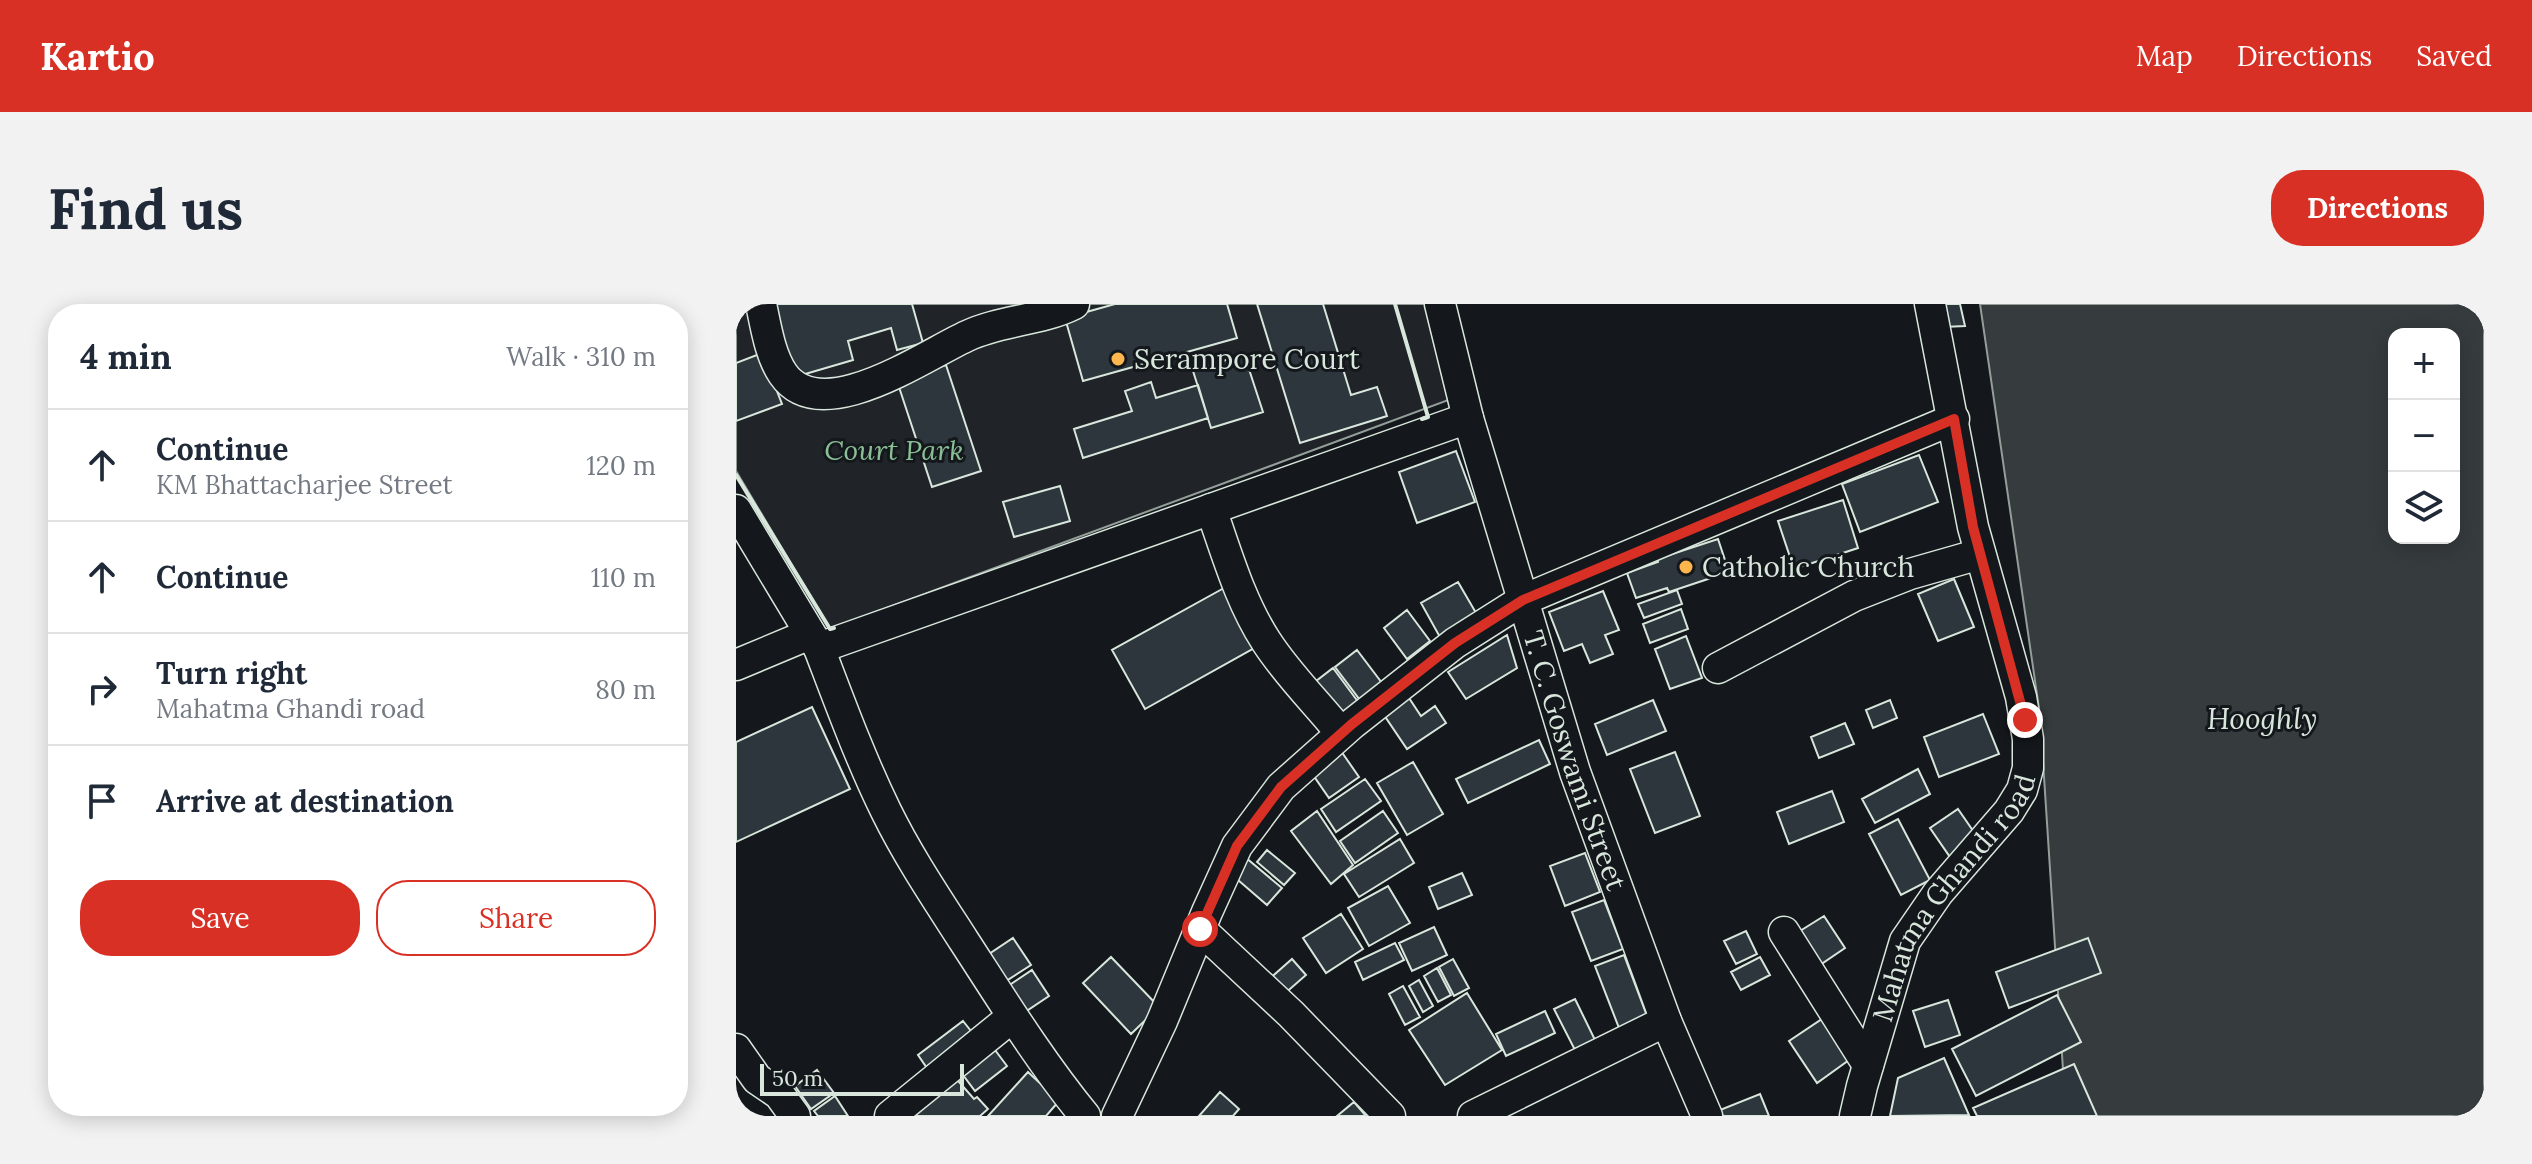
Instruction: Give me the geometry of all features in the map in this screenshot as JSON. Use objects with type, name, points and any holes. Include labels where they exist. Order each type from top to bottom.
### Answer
[{"type":"street","points":[[754,314],[782,373],[803,391],[816,394],[842,393],[860,387],[977,317],[1050,315],[1074,304]]},
{"type":"street","name":"T. C. Goswami Street","points":[[1440,304],[1468,418],[1575,772],[1666,1021],[1707,1116]]},
{"type":"street","name":"Mahatma Ghandi road","points":[[1855,1116],[1905,941],[1938,893],[2009,811],[2022,790],[2028,768],[2028,739],[2021,697],[1973,527],[1930,304]]},
{"type":"street","points":[[736,665],[1211,509],[1468,418]]},
{"type":"street","points":[[1117,1116],[1162,1021],[1237,846],[1281,787],[1341,733],[1455,643],[1523,600],[1954,419]]},
{"type":"street","points":[[1211,509],[1242,597],[1267,643],[1341,733]]},
{"type":"street","points":[[736,510],[815,641],[888,815],[1012,1017],[1050,1073],[1085,1116]]},
{"type":"street","points":[[1718,668],[1854,596],[1910,574],[1980,554]]},
{"type":"street","points":[[1200,929],[1291,1014],[1390,1116]]},
{"type":"street","points":[[1784,932],[1868,1065]]},
{"type":"street","points":[[890,1116],[1012,1017]]},
{"type":"street","points":[[1473,1116],[1666,1021]]},
{"type":"street","points":[[736,1049],[757,1079],[779,1094],[795,1116]]},
{"type":"green space","name":"Court Park","points":[[736,304],[1429,304],[1462,395],[830,629],[736,471]]},
{"type":"water","name":"Hooghly","points":[[1980,304],[2484,304],[2484,1116],[2066,1116],[2040,715]]},
{"type":"building","points":[[774,304],[912,304],[923,343],[897,350],[891,328],[848,341],[853,360],[795,377]]},
{"type":"building","name":"Serampore Court","points":[[1115,304],[1227,304],[1237,338],[1083,381],[1065,318]]},
{"type":"building","points":[[1257,304],[1323,304],[1351,395],[1377,387],[1387,416],[1300,443]]},
{"type":"building","points":[[1939,304],[1960,304],[1965,326],[1943,327]]},
{"type":"building","points":[[762,353],[782,404],[736,421],[736,363]]},
{"type":"building","points":[[1244,354],[1263,412],[1211,428],[1193,371]]},
{"type":"building","points":[[946,365],[981,471],[932,487],[897,381]]},
{"type":"building","points":[[1151,382],[1156,398],[1198,385],[1208,418],[1083,458],[1074,429],[1132,411],[1125,391]]},
{"type":"building","points":[[1456,451],[1475,502],[1417,523],[1399,472]]},
{"type":"building","points":[[1919,455],[1938,502],[1860,532],[1842,484]]},
{"type":"building","points":[[1060,486],[1070,521],[1014,537],[1003,502]]},
{"type":"building","points":[[1843,500],[1858,548],[1794,569],[1778,521]]},
{"type":"building","name":"Catholic Church","points":[[1718,539],[1729,572],[1669,592],[1667,588],[1636,598],[1627,573],[1658,562],[1657,559]]},
{"type":"building","points":[[1954,579],[1974,627],[1938,641],[1918,594]]},
{"type":"building","points":[[1458,582],[1479,618],[1441,639],[1421,603]]},
{"type":"building","points":[[1224,588],[1256,647],[1145,709],[1112,650]]},
{"type":"building","points":[[1677,590],[1682,604],[1644,618],[1638,604]]},
{"type":"building","points":[[1603,591],[1619,630],[1605,635],[1613,654],[1590,663],[1582,644],[1564,651],[1549,612]]},
{"type":"building","points":[[1681,609],[1688,629],[1650,643],[1643,624]]},
{"type":"building","points":[[1407,610],[1430,641],[1407,659],[1384,628]]},
{"type":"building","points":[[1507,635],[1517,668],[1466,699],[1448,672]]},
{"type":"building","points":[[1686,636],[1702,678],[1670,689],[1655,649]]},
{"type":"building","points":[[1357,650],[1382,683],[1360,700],[1335,667]]},
{"type":"building","points":[[1333,668],[1359,703],[1338,720],[1311,685]]},
{"type":"building","points":[[1409,698],[1421,716],[1435,706],[1446,723],[1407,749],[1384,715]]},
{"type":"building","points":[[1653,700],[1666,731],[1607,755],[1595,724]]},
{"type":"building","points":[[1890,700],[1897,718],[1873,728],[1866,710]]},
{"type":"building","points":[[812,707],[850,789],[736,842],[736,742]]},
{"type":"building","points":[[1983,714],[1999,754],[1939,777],[1924,737]]},
{"type":"building","points":[[1845,723],[1854,744],[1819,758],[1811,737]]},
{"type":"building","points":[[1539,740],[1550,764],[1468,803],[1456,779]]},
{"type":"building","points":[[1341,751],[1359,777],[1329,798],[1311,772]]},
{"type":"building","points":[[1675,752],[1700,816],[1655,833],[1630,769]]},
{"type":"building","points":[[1413,762],[1443,814],[1407,835],[1377,783]]},
{"type":"building","points":[[1918,769],[1930,794],[1875,823],[1862,799]]},
{"type":"building","points":[[1365,779],[1381,801],[1336,832],[1321,809]]},
{"type":"building","points":[[1832,791],[1844,822],[1789,844],[1777,812]]},
{"type":"building","points":[[1958,809],[1978,838],[1950,857],[1930,828]]},
{"type":"building","points":[[1317,811],[1353,865],[1331,884],[1291,831]]},
{"type":"building","points":[[1383,811],[1398,833],[1355,863],[1340,841]]},
{"type":"building","points":[[1898,819],[1930,880],[1901,895],[1869,834]]},
{"type":"building","points":[[1400,839],[1414,863],[1359,897],[1344,874]]},
{"type":"building","points":[[1267,850],[1295,873],[1284,885],[1257,862]]},
{"type":"building","points":[[1585,853],[1600,892],[1565,906],[1550,866]]},
{"type":"building","points":[[1245,857],[1282,888],[1267,905],[1231,874]]},
{"type":"building","points":[[1462,873],[1472,895],[1438,909],[1429,887]]},
{"type":"building","points":[[1388,886],[1410,923],[1369,946],[1348,908]]},
{"type":"building","points":[[1604,900],[1623,949],[1591,961],[1572,912]]},
{"type":"building","points":[[1341,914],[1363,949],[1326,973],[1303,938]]},
{"type":"building","points":[[1824,916],[1845,948],[1814,969],[1792,936]]},
{"type":"building","points":[[1434,927],[1447,955],[1412,971],[1399,943]]},
{"type":"building","points":[[1746,931],[1757,954],[1736,964],[1724,941]]},
{"type":"building","points":[[1013,938],[1031,965],[1003,983],[986,956]]},
{"type":"building","points":[[2088,938],[2101,973],[2009,1008],[1996,972]]},
{"type":"building","points":[[1395,943],[1404,960],[1363,980],[1355,962]]},
{"type":"building","points":[[1624,955],[1647,1016],[1619,1028],[1595,966]]},
{"type":"building","points":[[1111,957],[1159,1007],[1131,1034],[1083,983]]},
{"type":"building","points":[[1760,957],[1770,975],[1741,990],[1731,972]]},
{"type":"building","points":[[1292,959],[1306,975],[1282,996],[1267,981]]},
{"type":"building","points":[[1453,959],[1469,988],[1454,996],[1439,967]]},
{"type":"building","points":[[1437,968],[1451,995],[1438,1002],[1424,976]]},
{"type":"building","points":[[1032,970],[1049,996],[1025,1012],[1008,986]]},
{"type":"building","points":[[1419,980],[1433,1006],[1423,1012],[1409,986]]},
{"type":"building","points":[[1403,986],[1420,1017],[1405,1025],[1389,994]]},
{"type":"building","points":[[1467,993],[1502,1050],[1445,1085],[1409,1030]]},
{"type":"building","points":[[2057,995],[2081,1042],[1976,1096],[1952,1049]]},
{"type":"building","points":[[1575,999],[1596,1042],[1576,1052],[1554,1009]]},
{"type":"building","points":[[1948,1000],[1960,1035],[1925,1047],[1913,1011]]},
{"type":"building","points":[[1545,1011],[1555,1033],[1506,1056],[1496,1034]]},
{"type":"building","points":[[1822,1019],[1849,1060],[1817,1083],[1789,1041]]},
{"type":"building","points":[[963,1021],[975,1036],[929,1071],[918,1055]]},
{"type":"building","points":[[992,1046],[1007,1066],[975,1091],[960,1071]]},
{"type":"building","points":[[1944,1058],[1969,1115],[1890,1116],[1898,1078]]},
{"type":"building","points":[[2074,1064],[2097,1116],[1977,1116],[1973,1108]]},
{"type":"building","points":[[817,1070],[834,1093],[811,1109],[795,1086]]},
{"type":"building","points":[[1028,1072],[1059,1101],[1046,1116],[988,1116]]},
{"type":"building","points":[[952,1074],[974,1099],[977,1097],[988,1109],[980,1116],[906,1116]]},
{"type":"building","points":[[1220,1092],[1239,1109],[1233,1116],[1199,1116]]},
{"type":"building","points":[[1760,1094],[1769,1116],[1723,1116],[1720,1110]]},
{"type":"building","points":[[835,1096],[848,1116],[818,1116],[814,1111]]},
{"type":"building","points":[[1354,1102],[1366,1116],[1337,1116]]},
{"type":"wall","points":[[1395,304],[1428,417],[1422,419]]},
{"type":"wall","points":[[736,475],[830,629],[834,628]]},
{"type":"place","name":"Serampore Court","points":[[1118,359]]},
{"type":"place","name":"Catholic Church","points":[[1686,567]]},
{"type":"route","points":[[1200,929],[1237,846],[1281,787],[1352,724],[1455,643],[1523,600],[1954,419],[1973,527],[2025,720]]}]
